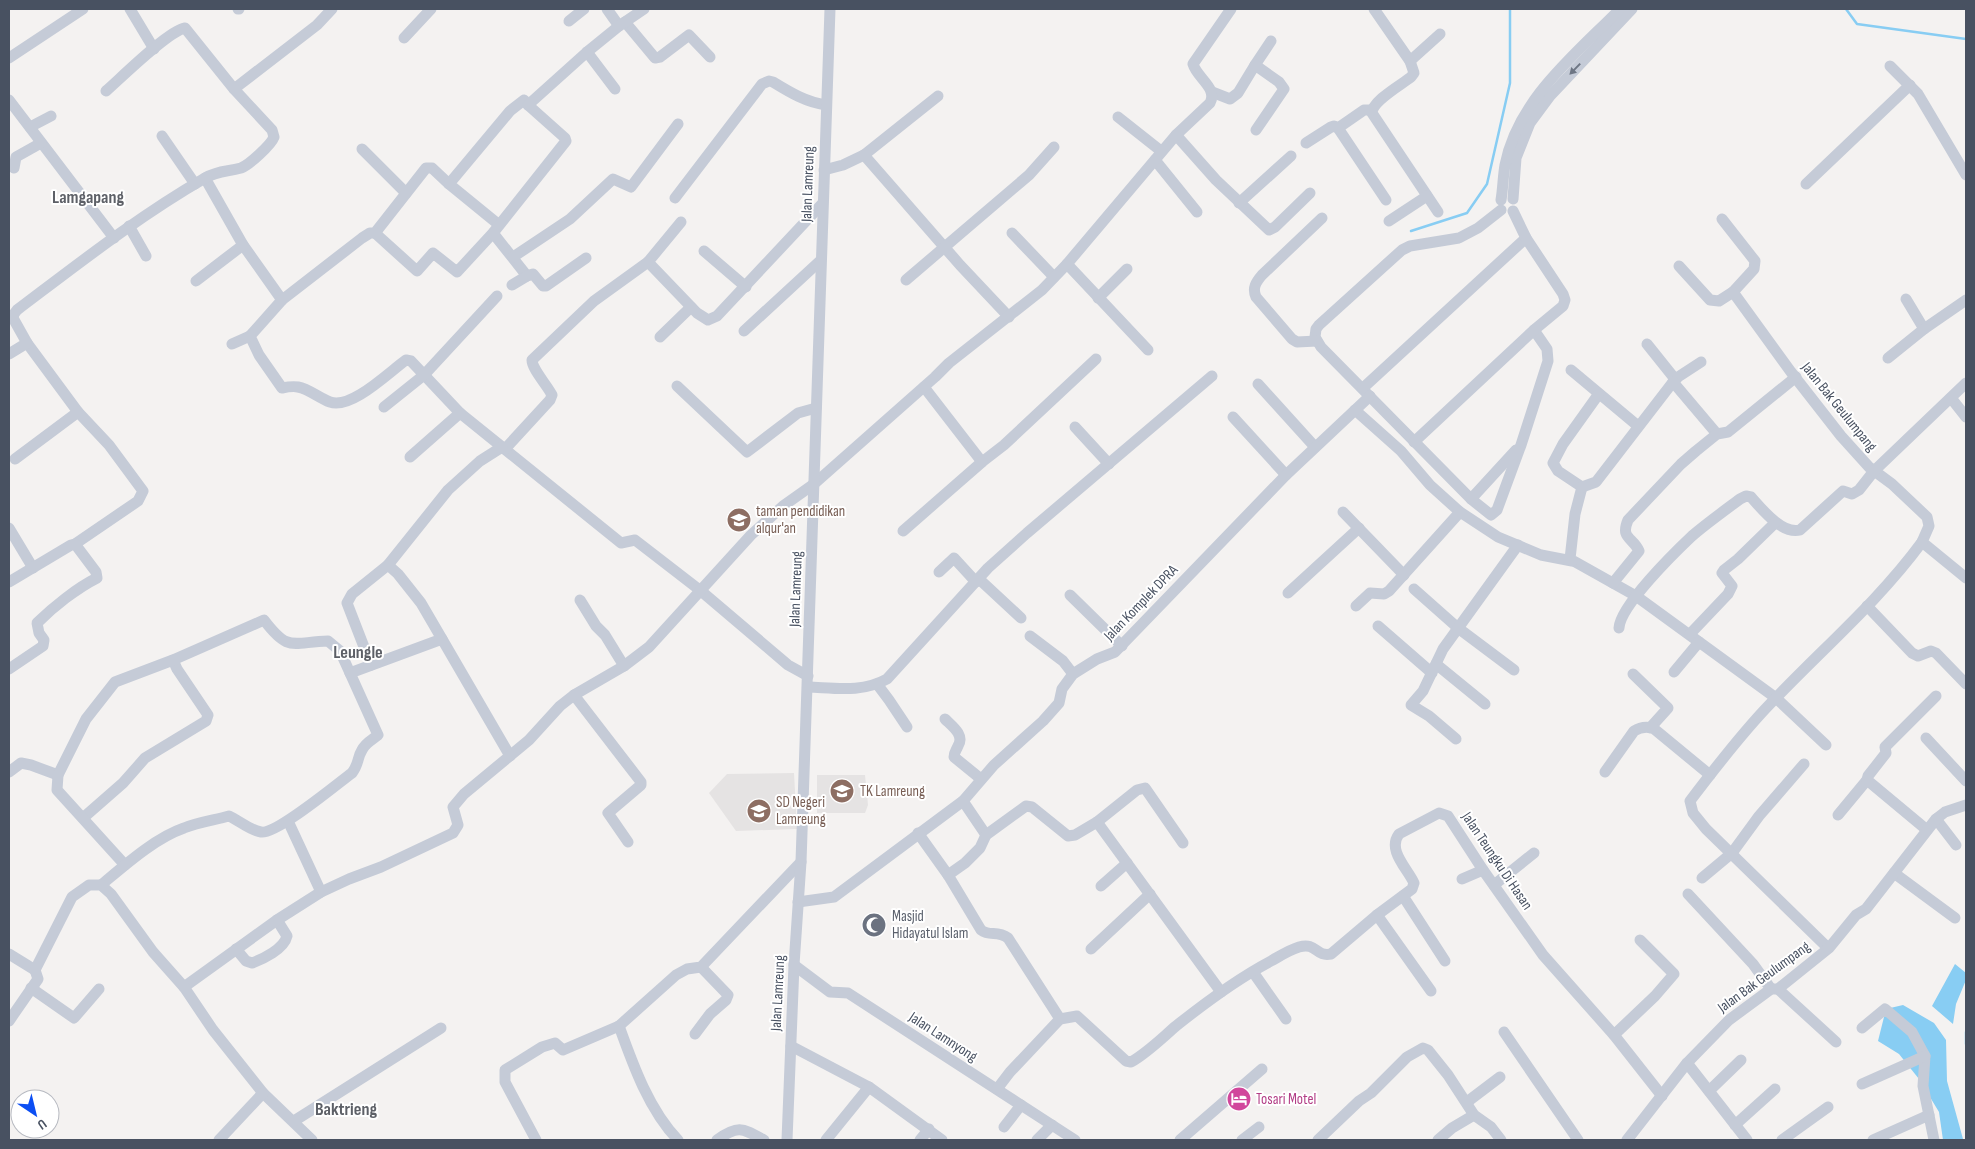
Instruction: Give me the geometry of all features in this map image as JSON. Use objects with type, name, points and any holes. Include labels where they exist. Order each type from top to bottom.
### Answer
[{"type":"street","points":[[9,58],[83,9]]},
{"type":"street","points":[[130,9],[154,49]]},
{"type":"street","points":[[234,89],[317,25],[332,9]]},
{"type":"street","points":[[404,38],[431,9]]},
{"type":"street","points":[[569,21],[584,9]]},
{"type":"street","points":[[607,9],[654,58],[660,57],[690,35],[710,57]]},
{"type":"street","points":[[528,105],[587,52],[644,9]]},
{"type":"street","name":"Jalan Lamreung","points":[[787,1140],[808,682],[820,261],[830,9]]},
{"type":"street","points":[[1231,9],[1193,64],[1196,72],[1212,92],[1230,99],[1238,93],[1271,41]]},
{"type":"street","points":[[1371,110],[1376,103],[1413,75],[1414,70],[1410,61],[1374,9]]},
{"type":"street","points":[[1414,442],[1534,330],[1563,306],[1565,300],[1563,294],[1526,238],[1513,211],[1516,204],[1513,199],[1516,158],[1538,110],[1558,80],[1620,9]]},
{"type":"street","points":[[1513,211],[1508,213],[1501,205],[1505,164],[1524,114],[1632,9]]},
{"type":"street","points":[[9,582],[75,544],[138,501],[143,491],[109,445],[78,412],[27,343],[14,318],[14,314],[129,226],[200,181],[220,171],[243,167],[271,144],[274,137],[274,132],[234,89],[185,28],[176,32],[154,49],[106,92]]},
{"type":"street","points":[[1410,61],[1440,34]]},
{"type":"street","points":[[587,52],[615,89]]},
{"type":"street","points":[[1255,65],[1278,82],[1284,89],[1256,130]]},
{"type":"street","points":[[1890,66],[1918,94],[1965,170]]},
{"type":"street","points":[[675,198],[762,84],[769,81],[773,82],[797,97],[812,103],[826,105]]},
{"type":"street","points":[[1806,184],[1910,85]]},
{"type":"street","points":[[184,987],[277,920],[320,892],[349,878],[381,867],[452,833],[458,826],[453,807],[464,794],[510,756],[560,706],[574,695],[624,666],[649,648],[763,523],[797,495],[814,484],[961,353],[1042,290],[1067,264],[1176,135],[1210,103],[1212,92]]},
{"type":"street","points":[[824,170],[843,165],[864,155],[938,96]]},
{"type":"street","points":[[9,100],[114,238]]},
{"type":"street","points":[[9,100],[114,238]]},
{"type":"street","points":[[375,233],[417,271],[432,253],[457,272],[566,142],[565,138],[524,100],[510,112],[448,184]]},
{"type":"street","points":[[1338,128],[1364,110],[1371,110]]},
{"type":"street","points":[[1371,110],[1438,212]]},
{"type":"street","points":[[30,127],[51,116]]},
{"type":"street","points":[[1118,117],[1158,156],[1197,212]]},
{"type":"street","points":[[513,257],[575,215],[612,178],[631,187],[678,124]]},
{"type":"street","points":[[1306,143],[1330,127],[1338,128],[1386,200]]},
{"type":"street","points":[[1176,135],[1239,203],[1269,230],[1275,227],[1310,193]]},
{"type":"street","points":[[162,136],[200,181],[282,300]]},
{"type":"street","points":[[14,168],[16,157],[41,143]]},
{"type":"street","points":[[906,280],[1029,175],[1054,147]]},
{"type":"street","points":[[362,149],[406,193]]},
{"type":"street","points":[[864,155],[1009,317]]},
{"type":"street","points":[[1239,203],[1290,156]]},
{"type":"street","points":[[232,344],[250,336],[282,300],[362,238],[370,233],[375,233],[426,168],[432,168],[495,228],[527,276]]},
{"type":"street","points":[[1389,221],[1427,196]]},
{"type":"street","points":[[1513,199],[1508,197],[1478,228],[1460,238],[1410,246],[1402,250],[1320,325],[1315,333],[1317,341],[1414,442],[1471,499],[1488,515],[1491,515],[1496,512],[1521,445],[1548,361],[1547,349],[1534,330]]},
{"type":"street","points":[[648,262],[703,318],[713,319],[746,287],[822,204]]},
{"type":"street","points":[[1317,341],[1297,342],[1292,339],[1256,298],[1254,289],[1262,275],[1322,218]]},
{"type":"street","points":[[1680,266],[1710,300],[1719,301],[1733,292],[1754,269],[1756,261],[1722,220]]},
{"type":"street","points":[[371,664],[347,603],[352,594],[388,565],[448,490],[480,461],[504,448],[550,400],[552,394],[545,381],[532,366],[532,360],[594,301],[648,262],[681,222]]},
{"type":"street","points":[[129,226],[146,256]]},
{"type":"street","points":[[1012,233],[1054,277]]},
{"type":"street","name":"Jalan Komplek DPRA","points":[[798,902],[834,897],[963,801],[1002,757],[1049,715],[1059,703],[1062,690],[1073,674],[1097,659],[1115,652],[1122,646],[1286,475],[1356,410],[1366,392],[1526,238]]},
{"type":"street","points":[[196,281],[243,245]]},
{"type":"street","points":[[704,251],[746,287]]},
{"type":"street","points":[[512,285],[533,274],[543,286],[546,286],[586,258]]},
{"type":"street","points":[[744,331],[820,261]]},
{"type":"street","points":[[1067,264],[1148,350]]},
{"type":"street","points":[[1098,298],[1127,269]]},
{"type":"street","name":"Jalan Bak Geulumpang","points":[[1733,292],[1842,436],[1874,471],[1892,484],[1927,517],[1930,526],[1922,542]]},
{"type":"street","points":[[384,407],[424,374],[497,296]]},
{"type":"street","points":[[1906,299],[1924,328]]},
{"type":"street","points":[[1888,358],[1924,328],[1966,300]]},
{"type":"street","points":[[660,337],[691,307]]},
{"type":"street","points":[[250,336],[282,388],[298,387],[339,404],[346,402],[377,383],[406,360],[412,361],[460,413],[621,544],[634,540],[701,590],[808,682],[860,688],[877,684],[887,679],[977,581],[1027,533],[1212,376]]},
{"type":"street","points":[[9,354],[27,343]]},
{"type":"street","points":[[1647,344],[1717,434]]},
{"type":"street","points":[[903,531],[1011,439],[1096,359]]},
{"type":"street","points":[[1582,487],[1596,482],[1674,381],[1701,362]]},
{"type":"street","points":[[1571,370],[1598,395],[1638,426]]},
{"type":"street","points":[[1614,583],[1639,551],[1637,546],[1626,536],[1625,528],[1628,520],[1681,464],[1717,434],[1728,432],[1796,377]]},
{"type":"street","points":[[1619,628],[1622,618],[1650,579],[1692,536],[1740,499],[1746,496],[1751,497],[1775,523],[1793,531],[1800,530],[1843,491],[1852,494],[1859,490],[1874,471],[1966,383]]},
{"type":"street","points":[[1258,384],[1315,447]]},
{"type":"street","points":[[677,386],[747,452],[798,413],[816,408]]},
{"type":"street","points":[[924,387],[982,462]]},
{"type":"street","points":[[1582,487],[1558,470],[1553,463],[1563,444],[1598,395]]},
{"type":"street","points":[[1951,398],[1966,418]]},
{"type":"street","points":[[1356,410],[1406,456],[1430,485],[1460,512],[1498,537],[1542,555],[1572,561],[1636,596],[1776,698],[1826,745]]},
{"type":"street","points":[[15,459],[78,412]]},
{"type":"street","points":[[410,457],[460,413]]},
{"type":"street","points":[[1233,417],[1286,475]]},
{"type":"street","points":[[1075,427],[1109,464]]},
{"type":"street","points":[[1471,499],[1521,445]]},
{"type":"street","points":[[1572,561],[1569,552],[1575,514],[1582,487]]},
{"type":"street","points":[[1343,512],[1404,575]]},
{"type":"street","points":[[1356,606],[1370,593],[1384,594],[1389,591],[1460,512]]},
{"type":"street","points":[[1674,672],[1695,638],[1732,586],[1722,574],[1724,570],[1775,523]]},
{"type":"street","points":[[9,528],[33,568]]},
{"type":"street","points":[[1288,593],[1359,528]]},
{"type":"street","points":[[1828,948],[1706,829],[1693,813],[1690,801],[1750,726],[1830,646],[1922,542],[1966,578]]},
{"type":"street","points":[[9,669],[43,646],[44,640],[39,633],[37,624],[42,618],[82,586],[98,578],[96,572],[75,544]]},
{"type":"street","points":[[1456,739],[1429,716],[1411,704],[1423,691],[1444,649],[1458,628],[1518,545]]},
{"type":"street","points":[[939,572],[954,558],[977,581],[1021,618]]},
{"type":"street","points":[[388,565],[398,574],[421,603],[510,756]]},
{"type":"street","points":[[1414,589],[1458,628],[1514,670]]},
{"type":"street","points":[[1070,595],[1122,646]]},
{"type":"street","points":[[580,600],[624,666]]},
{"type":"street","points":[[1867,606],[1912,653],[1918,656],[1931,651],[1936,653],[1966,684]]},
{"type":"street","points":[[35,970],[72,898],[89,885],[101,885],[125,865],[164,838],[191,826],[230,816],[259,832],[265,832],[288,821],[352,773],[358,765],[360,751],[378,735],[340,651],[328,641],[313,641],[297,645],[281,641],[264,620],[173,660],[119,679],[109,688],[86,719],[58,775],[56,790],[125,865]]},
{"type":"street","points":[[1378,626],[1485,704]]},
{"type":"street","points":[[1030,636],[1064,661],[1073,674]]},
{"type":"street","points":[[350,673],[442,639]]},
{"type":"street","points":[[83,818],[123,783],[145,758],[206,721],[208,715],[173,660]]},
{"type":"street","points":[[1633,674],[1668,708],[1650,728]]},
{"type":"street","points":[[877,684],[907,727]]},
{"type":"street","points":[[574,695],[641,782],[641,785],[635,791],[608,813],[628,842]]},
{"type":"street","points":[[1838,815],[1886,753],[1885,747],[1936,696]]},
{"type":"street","points":[[945,719],[959,734],[960,738],[954,757],[981,779]]},
{"type":"street","points":[[1605,772],[1634,731],[1639,728],[1650,728],[1710,775]]},
{"type":"street","points":[[1926,738],[1966,780]]},
{"type":"street","points":[[9,772],[20,763],[58,775]]},
{"type":"street","points":[[1702,878],[1732,853],[1760,816],[1804,764]]},
{"type":"street","points":[[1866,780],[1927,830]]},
{"type":"street","points":[[948,875],[965,863],[980,848],[986,835],[1026,806],[1032,808],[1068,836],[1075,835],[1097,822],[1137,790],[1145,788],[1183,843]]},
{"type":"street","points":[[963,801],[986,835]]},
{"type":"street","name":"Jalan Bak Geulumpang","points":[[1627,1140],[1687,1064],[1729,1020],[1828,948],[1856,915],[1866,909],[1936,819],[1945,812],[1966,805]]},
{"type":"street","name":"Jalan Teungku Di Hasan","points":[[1403,896],[1412,890],[1414,883],[1397,854],[1394,846],[1395,840],[1399,834],[1439,813],[1448,816],[1483,870],[1543,955],[1614,1035],[1662,1096]]},
{"type":"street","points":[[1936,819],[1956,845]]},
{"type":"street","points":[[288,821],[320,892]]},
{"type":"street","points":[[1097,822],[1221,992]]},
{"type":"street","points":[[918,833],[948,875],[981,930],[989,934],[1001,933],[1008,938],[1060,1019]]},
{"type":"street","points":[[1494,885],[1534,853]]},
{"type":"street","points":[[536,1140],[505,1082],[505,1070],[542,1047],[555,1044],[563,1050],[619,1026],[676,975],[687,969],[702,967],[801,862]]},
{"type":"street","points":[[1101,886],[1127,863]]},
{"type":"street","points":[[1462,879],[1483,870]]},
{"type":"street","points":[[1894,872],[1956,918]]},
{"type":"street","points":[[101,885],[111,894],[153,952],[184,987],[213,1030],[263,1093],[312,1140]]},
{"type":"street","points":[[1091,949],[1150,894]]},
{"type":"street","points":[[1688,894],[1774,989],[1836,1042]]},
{"type":"street","points":[[997,1089],[1010,1072],[1060,1019],[1077,1016],[1126,1061],[1131,1062],[1221,992],[1253,972],[1289,952],[1305,946],[1311,946],[1323,954],[1331,954],[1376,915],[1403,896],[1445,961]]},
{"type":"street","points":[[1376,915],[1431,991]]},
{"type":"street","points":[[236,949],[246,961],[252,963],[283,945],[287,936],[277,920]]},
{"type":"street","points":[[1614,1035],[1655,996],[1674,974],[1640,940]]},
{"type":"street","points":[[9,954],[35,970],[38,979],[9,1022]]},
{"type":"street","name":"Jalan Lamnyong","points":[[794,965],[830,992],[848,993],[1075,1140]]},
{"type":"street","points":[[695,1034],[710,1014],[726,1000],[728,995],[702,967]]},
{"type":"street","points":[[1253,972],[1286,1019]]},
{"type":"street","points":[[31,988],[74,1018],[99,989]]},
{"type":"street","points":[[1862,1028],[1885,1009],[1912,1032],[1925,1056],[1923,1086],[1934,1140]]},
{"type":"street","points":[[619,1026],[646,1091],[670,1132],[678,1140]]},
{"type":"street","points":[[294,1121],[441,1028]]},
{"type":"street","points":[[1504,1032],[1578,1140]]},
{"type":"street","points":[[791,1046],[869,1087],[942,1140]]},
{"type":"street","points":[[1318,1140],[1371,1093],[1407,1057],[1423,1048],[1428,1050],[1448,1075],[1474,1115],[1490,1127],[1502,1140]]},
{"type":"street","points":[[1862,1084],[1925,1056]]},
{"type":"street","points":[[1708,1091],[1741,1060]]},
{"type":"street","points":[[1687,1064],[1747,1140]]},
{"type":"street","points":[[1180,1140],[1262,1068]]},
{"type":"street","points":[[1467,1102],[1500,1077]]},
{"type":"street","points":[[826,1140],[869,1087]]},
{"type":"street","points":[[1735,1125],[1774,1089]]},
{"type":"street","points":[[219,1140],[263,1093]]},
{"type":"street","points":[[1004,1127],[1021,1105]]},
{"type":"street","points":[[1782,1140],[1828,1107]]},
{"type":"street","points":[[1438,1140],[1452,1128],[1474,1115]]},
{"type":"street","points":[[1873,1140],[1929,1115]]},
{"type":"street","points":[[1037,1140],[1052,1125]]},
{"type":"street","points":[[1242,1140],[1259,1127]]},
{"type":"street","points":[[717,1140],[731,1130],[744,1129],[764,1140]]},
{"type":"street","points":[[920,1140],[929,1129]]},
{"type":"street","points":[[1328,1131],[1336,1140]]},
{"type":"shaded area","name":"SD Negeri Lamreung","points":[[794,773],[797,829],[736,831],[709,793],[727,774]]},
{"type":"shaded area","name":"TK Lamreung","points":[[817,775],[865,775],[868,805],[865,813],[817,813]]},
{"type":"water","points":[[1955,964],[1966,973],[1966,980],[1956,1004],[1953,1024],[1932,1006]]},
{"type":"water","points":[[1903,1005],[1934,1023],[1946,1040],[1947,1081],[1963,1139],[1943,1140],[1939,1112],[1919,1079],[1899,1054],[1878,1041],[1886,1009]]},
{"type":"waterway","points":[[1411,231],[1467,213],[1487,184],[1510,83],[1510,9]]},
{"type":"waterway","points":[[1846,9],[1857,24],[1966,39]]},
{"type":"waterway","points":[[1966,1032],[1966,1044]]},
{"type":"place","name":"taman pendidikan alqur'an","points":[[739,520]]},
{"type":"place","name":"TK Lamreung","points":[[842,791]]},
{"type":"place","name":"SD Negeri Lamreung","points":[[759,811]]},
{"type":"place","name":"Masjid Hidayatul Islam","points":[[874,925]]},
{"type":"place","name":"Tosari Motel","points":[[1239,1099]]},
{"type":"district","name":"Lamgapang","points":[[88,197]]},
{"type":"district","name":"Leungle","points":[[358,652]]},
{"type":"district","name":"Baktrieng","points":[[346,1109]]}]
